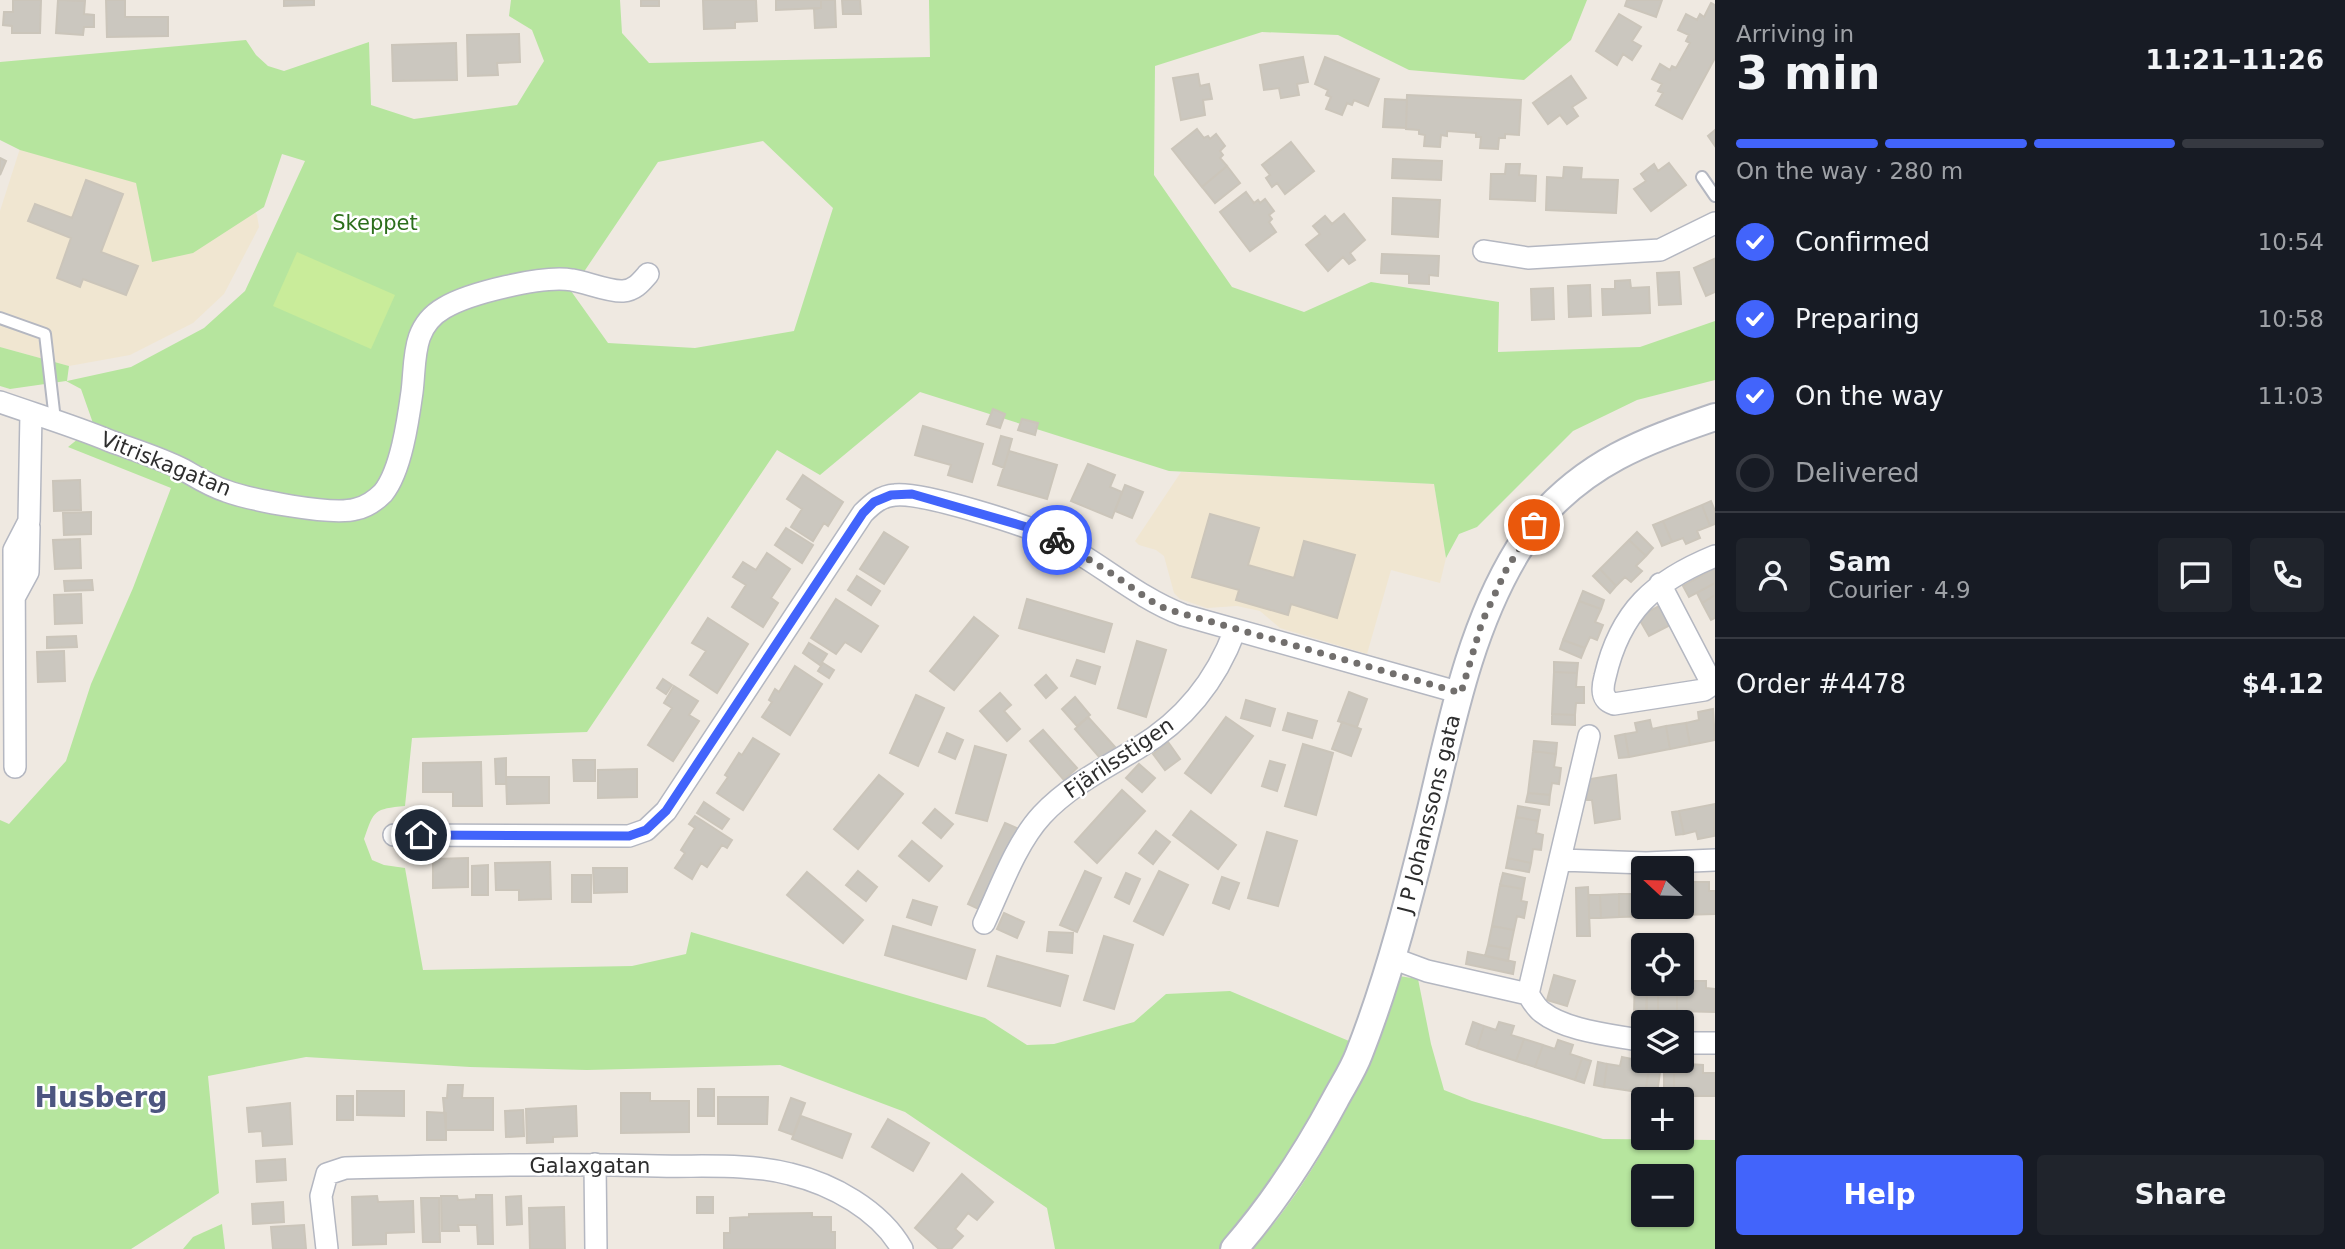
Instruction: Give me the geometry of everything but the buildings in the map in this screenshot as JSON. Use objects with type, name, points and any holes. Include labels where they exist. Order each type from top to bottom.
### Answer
[{"type":"street","points":[[1484,251],[1528,258],[1660,250],[1715,223]]},
{"type":"street","name":"Vitriskagatan","points":[[0,402],[183,469],[206,484],[230,493],[342,511],[357,509],[379,497],[388,487],[398,462],[412,392],[414,354],[419,334],[429,319],[454,303],[540,280],[569,279],[622,292],[638,286],[648,274]]},
{"type":"street","points":[[15,767],[14,550],[29,521],[31,413]]},
{"type":"street","name":"J P Johanssons gata","points":[[1234,1249],[1304,1156],[1359,1056],[1392,958],[1482,622],[1506,570],[1541,517],[1563,494],[1597,467],[1648,440],[1715,417]]},
{"type":"street","points":[[394,835],[629,836],[646,830],[666,811],[863,513],[874,502],[891,495],[912,494],[1030,528],[1070,547],[1157,605],[1235,630],[1461,693]]},
{"type":"street","points":[[1660,584],[1710,680],[1710,686],[1704,690],[1663,697],[1614,704],[1609,702],[1605,698],[1603,685],[1609,657],[1620,630],[1637,606],[1660,584],[1686,568],[1715,556]]},
{"type":"street","name":"Fjärilsstigen","points":[[984,923],[1034,825],[1084,780],[1139,748],[1183,714],[1212,679],[1235,630]]},
{"type":"street","points":[[1528,994],[1589,736]]},
{"type":"street","points":[[1561,860],[1646,863],[1715,860]]},
{"type":"street","points":[[1392,958],[1427,971],[1528,994],[1540,1011],[1556,1020],[1594,1032],[1631,1039]]},
{"type":"street","points":[[1694,1043],[1715,1044]]},
{"type":"street","points":[[596,1164],[596,1249]]},
{"type":"street","name":"Galaxgatan","points":[[327,1249],[321,1196],[327,1174],[345,1168],[596,1164],[761,1168],[791,1174],[827,1186],[848,1198],[887,1229],[902,1249]]},
{"type":"lane","points":[[1702,177],[1715,196]]},
{"type":"lane","points":[[0,318],[45,334],[55,420]]},
{"type":"shaded area","points":[[24,136],[245,196],[257,215],[259,227],[224,294],[193,323],[130,355],[69,366],[0,347],[0,211]]},
{"type":"shaded area","points":[[1181,472],[1434,484],[1446,558],[1440,583],[1391,570],[1367,654],[1280,628],[1260,611],[1237,606],[1207,608],[1180,599],[1174,593],[1164,556],[1135,541]]},
{"type":"green space","name":"Skeppet","points":[[511,0],[620,0],[622,33],[649,63],[930,57],[929,0],[1587,0],[1571,40],[1524,80],[1409,70],[1338,35],[1262,32],[1155,66],[1154,175],[1232,287],[1304,312],[1371,282],[1499,302],[1498,352],[1640,347],[1715,321],[1715,380],[1637,400],[1573,431],[1477,527],[1459,534],[1446,558],[1434,484],[1169,471],[920,392],[820,475],[777,450],[587,732],[412,738],[405,806],[387,808],[377,813],[370,822],[364,839],[372,860],[405,868],[423,970],[632,966],[686,954],[691,932],[985,1018],[1027,1045],[1054,1044],[1134,1022],[1166,994],[1230,991],[1349,1041],[1320,1106],[1299,1143],[1261,1199],[1219,1249],[1055,1249],[1047,1208],[905,1112],[780,1065],[587,1070],[470,1067],[306,1057],[208,1076],[219,1193],[131,1249],[0,1249],[0,820],[9,824],[66,761],[91,684],[133,588],[171,488],[68,447],[94,426],[81,389],[66,381],[10,389],[0,386],[0,347],[69,366],[67,381],[131,367],[204,328],[245,291],[305,161],[282,154],[264,207],[193,253],[152,262],[136,183],[20,150],[0,140],[0,62],[246,40],[268,66],[284,71],[369,42],[371,105],[414,119],[517,105],[544,61],[532,30],[509,16]],"holes":[[[763,141],[833,208],[794,331],[695,348],[608,343],[571,291],[658,162]]]},
{"type":"green space","points":[[297,252],[395,295],[371,349],[273,306]]},
{"type":"green space","points":[[1399,976],[1418,979],[1431,1044],[1444,1090],[1472,1101],[1603,1139],[1631,1139],[1631,1150],[1694,1150],[1694,1140],[1715,1140],[1715,1249],[1252,1249],[1286,1208],[1332,1135],[1376,1041]]},
{"type":"green space","points":[[222,1224],[225,1249],[183,1249],[193,1237]]},
{"type":"way so far","points":[[1057,540],[1157,605],[1183,615],[1461,693],[1482,622],[1506,570],[1534,525]]},
{"type":"district","name":"Husberg","points":[[101,1097]]},
{"type":"route","points":[[421,835],[629,836],[646,830],[666,811],[863,513],[874,502],[891,495],[912,494],[1030,528],[1057,540]]}]
